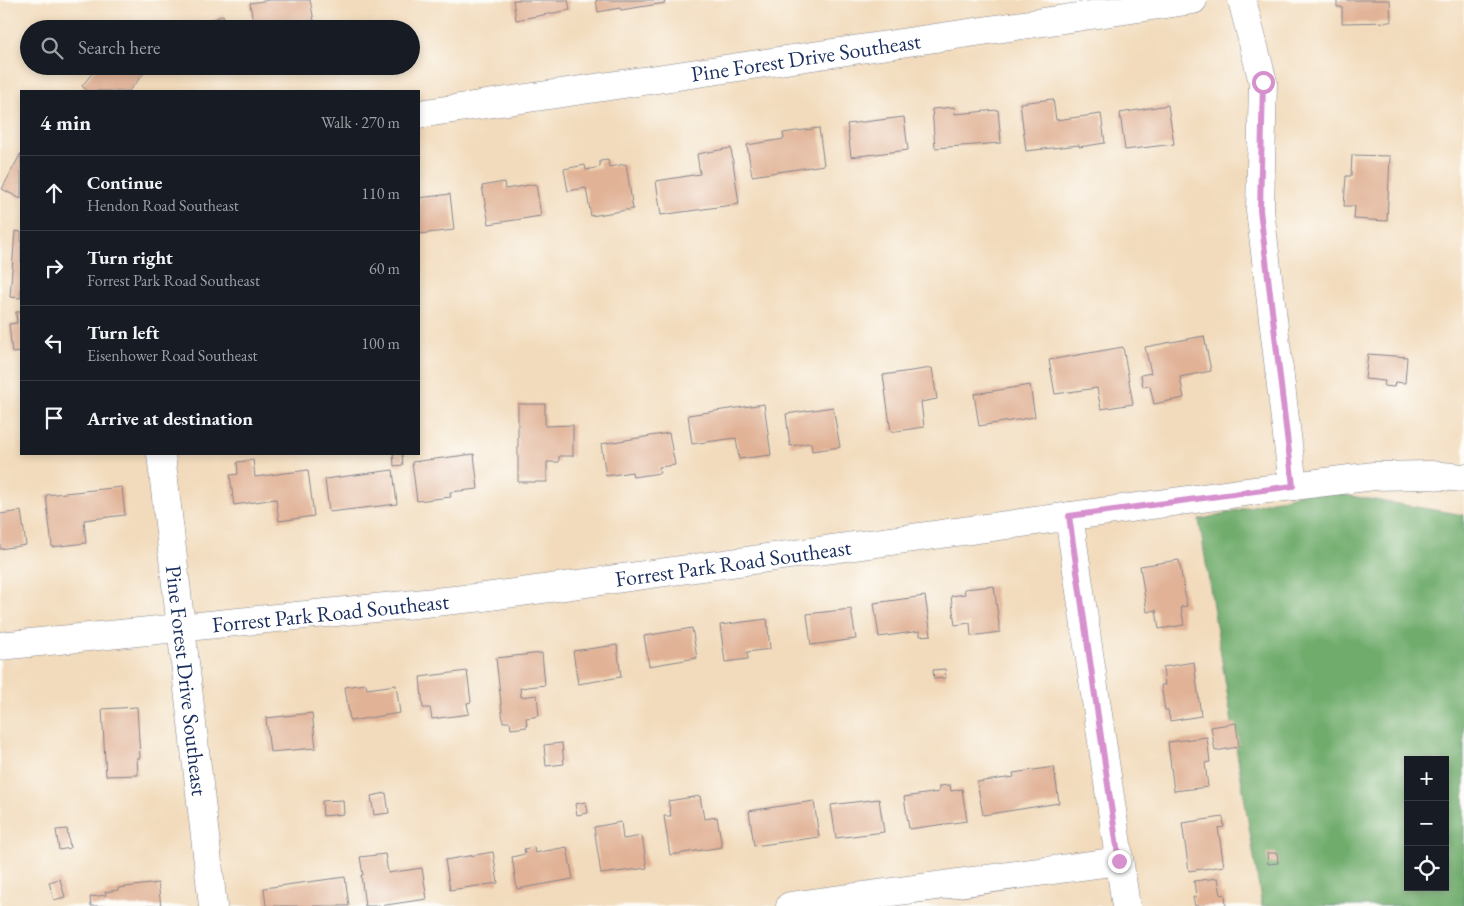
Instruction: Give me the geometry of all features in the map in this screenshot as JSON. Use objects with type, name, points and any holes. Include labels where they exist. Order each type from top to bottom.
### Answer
[{"type":"street","name":"Pine Forest Drive Southeast","points":[[420,114],[1193,0]]},
{"type":"street","points":[[1242,0],[1263,82],[1260,210],[1293,486]]},
{"type":"street","name":"Pine Forest Drive Southeast","points":[[161,455],[213,906]]},
{"type":"street","name":"Forrest Park Road Southeast","points":[[0,646],[484,597],[1374,476],[1430,475],[1464,478]]},
{"type":"street","points":[[1069,516],[1126,906]]},
{"type":"street","points":[[790,906],[1119,861]]},
{"type":"green space","points":[[1315,490],[1464,515],[1464,906],[1262,906],[1199,520]]},
{"type":"building","points":[[270,0],[310,0],[314,20],[253,20],[250,3]]},
{"type":"building","points":[[513,0],[568,0],[570,10],[516,20]]},
{"type":"building","points":[[596,0],[664,0],[665,3],[598,12]]},
{"type":"building","points":[[1337,0],[1390,0],[1391,22],[1342,23],[1342,7],[1337,7]]},
{"type":"building","points":[[223,15],[226,20],[213,20]]},
{"type":"building","points":[[91,75],[142,75],[130,90],[87,90],[82,86]]},
{"type":"building","points":[[1053,99],[1056,120],[1101,114],[1105,143],[1026,151],[1020,103]]},
{"type":"building","points":[[1168,105],[1174,144],[1125,150],[1120,113]]},
{"type":"building","points":[[954,107],[955,114],[998,110],[1001,143],[935,148],[932,109]]},
{"type":"building","points":[[904,117],[908,150],[851,157],[847,124]]},
{"type":"building","points":[[819,128],[824,165],[752,176],[747,145],[784,139],[783,133]]},
{"type":"building","points":[[731,148],[739,204],[661,215],[656,181],[700,174],[697,154]]},
{"type":"building","points":[[20,155],[20,198],[2,189]]},
{"type":"building","points":[[1352,155],[1390,156],[1387,221],[1354,219],[1355,206],[1344,206],[1346,176],[1351,176]]},
{"type":"building","points":[[608,160],[609,167],[626,164],[633,209],[591,216],[586,188],[568,191],[564,169],[585,165],[586,170],[600,167],[600,161]]},
{"type":"building","points":[[504,182],[505,189],[536,184],[541,216],[489,224],[482,186]]},
{"type":"building","points":[[450,194],[454,230],[420,234],[420,198]]},
{"type":"building","points":[[15,231],[20,232],[20,298],[10,297]]},
{"type":"building","points":[[16,312],[20,312],[20,352],[12,353],[9,324],[17,323]]},
{"type":"building","points":[[1204,336],[1211,371],[1180,377],[1184,398],[1154,404],[1150,386],[1143,387],[1141,375],[1151,373],[1145,347]]},
{"type":"building","points":[[1123,347],[1133,404],[1101,409],[1097,388],[1055,394],[1049,360]]},
{"type":"building","points":[[1368,354],[1407,357],[1405,383],[1395,382],[1394,387],[1384,386],[1385,381],[1365,379]]},
{"type":"building","points":[[932,368],[937,399],[921,402],[924,427],[891,432],[883,375]]},
{"type":"building","points":[[1030,385],[1035,417],[979,426],[974,394]]},
{"type":"building","points":[[518,404],[545,404],[545,426],[573,425],[573,456],[559,456],[559,462],[547,462],[547,482],[518,482]]},
{"type":"building","points":[[764,404],[771,455],[739,459],[736,438],[692,444],[688,415]]},
{"type":"building","points":[[833,407],[840,447],[812,451],[811,443],[790,446],[786,414]]},
{"type":"building","points":[[669,433],[675,465],[659,467],[660,473],[633,477],[632,472],[606,476],[601,444]]},
{"type":"building","points":[[474,454],[478,489],[450,492],[451,497],[417,501],[412,462]]},
{"type":"building","points":[[393,455],[402,455],[403,465],[394,466]]},
{"type":"building","points":[[253,460],[255,477],[308,470],[314,516],[279,521],[276,499],[234,505],[230,475],[238,474],[237,462]]},
{"type":"building","points":[[393,470],[397,504],[329,512],[325,479]]},
{"type":"building","points":[[122,487],[125,515],[84,520],[86,543],[52,547],[46,495]]},
{"type":"building","points":[[21,511],[26,545],[0,549],[0,514]]},
{"type":"building","points":[[1179,560],[1187,606],[1181,607],[1184,625],[1159,629],[1156,610],[1147,612],[1140,566]]},
{"type":"building","points":[[994,586],[1000,632],[971,636],[970,623],[955,625],[951,596],[965,594],[964,589]]},
{"type":"building","points":[[925,596],[931,635],[920,636],[920,631],[879,637],[874,603]]},
{"type":"building","points":[[851,609],[856,639],[811,645],[807,614]]},
{"type":"building","points":[[767,619],[770,649],[747,652],[748,659],[725,662],[720,625]]},
{"type":"building","points":[[692,628],[697,658],[649,666],[644,636]]},
{"type":"building","points":[[617,645],[621,677],[578,684],[573,651]]},
{"type":"building","points":[[542,653],[545,685],[520,688],[521,697],[537,695],[539,716],[526,718],[527,727],[511,729],[510,722],[503,722],[496,658]]},
{"type":"building","points":[[1194,662],[1201,716],[1170,721],[1168,710],[1165,710],[1161,685],[1165,685],[1163,667]]},
{"type":"building","points":[[945,669],[946,678],[934,679],[933,670]]},
{"type":"building","points":[[467,671],[471,702],[467,703],[469,714],[432,719],[430,708],[423,708],[420,677]]},
{"type":"building","points":[[366,684],[367,689],[396,685],[400,713],[350,721],[345,687]]},
{"type":"building","points":[[137,707],[140,758],[137,758],[138,775],[106,776],[102,709]]},
{"type":"building","points":[[312,713],[316,748],[270,752],[266,718]]},
{"type":"building","points":[[1236,723],[1239,747],[1215,751],[1211,727]]},
{"type":"building","points":[[1207,737],[1210,762],[1205,763],[1208,787],[1174,791],[1168,742]]},
{"type":"building","points":[[562,743],[564,764],[546,766],[544,745]]},
{"type":"building","points":[[1054,767],[1059,803],[983,815],[977,782],[1014,777],[1013,773]]},
{"type":"building","points":[[950,785],[951,791],[962,789],[967,821],[909,829],[904,797],[939,792],[939,786]]},
{"type":"building","points":[[386,793],[389,813],[374,815],[371,796]]},
{"type":"building","points":[[700,796],[704,819],[717,817],[722,847],[670,855],[664,816],[671,816],[668,801]]},
{"type":"building","points":[[879,799],[884,832],[836,838],[831,805]]},
{"type":"building","points":[[343,800],[344,814],[323,816],[322,801]]},
{"type":"building","points":[[814,801],[819,837],[754,846],[749,811]]},
{"type":"building","points":[[586,802],[588,813],[577,815],[575,804]]},
{"type":"building","points":[[1223,817],[1224,827],[1218,828],[1224,866],[1189,871],[1182,823]]},
{"type":"building","points":[[621,822],[623,839],[642,836],[647,868],[601,874],[594,827]]},
{"type":"building","points":[[67,829],[70,848],[59,850],[56,830]]},
{"type":"building","points":[[534,847],[535,853],[567,847],[573,879],[517,889],[512,857],[525,854],[524,849]]},
{"type":"building","points":[[493,852],[498,883],[450,890],[445,860]]},
{"type":"building","points":[[1267,853],[1277,853],[1278,863],[1268,864]]},
{"type":"building","points":[[385,854],[388,873],[422,868],[427,899],[379,906],[365,906],[360,857]]},
{"type":"building","points":[[345,877],[349,906],[266,906],[264,888]]},
{"type":"building","points":[[1218,878],[1221,895],[1225,894],[1226,906],[1195,906],[1193,897],[1196,897],[1194,881]]},
{"type":"building","points":[[60,879],[65,897],[54,900],[49,882]]},
{"type":"building","points":[[158,883],[161,906],[91,906],[90,897],[106,895],[105,892],[118,890],[118,888]]},
{"type":"route","points":[[1119,861],[1069,516],[1293,486],[1260,210],[1263,82]]}]
